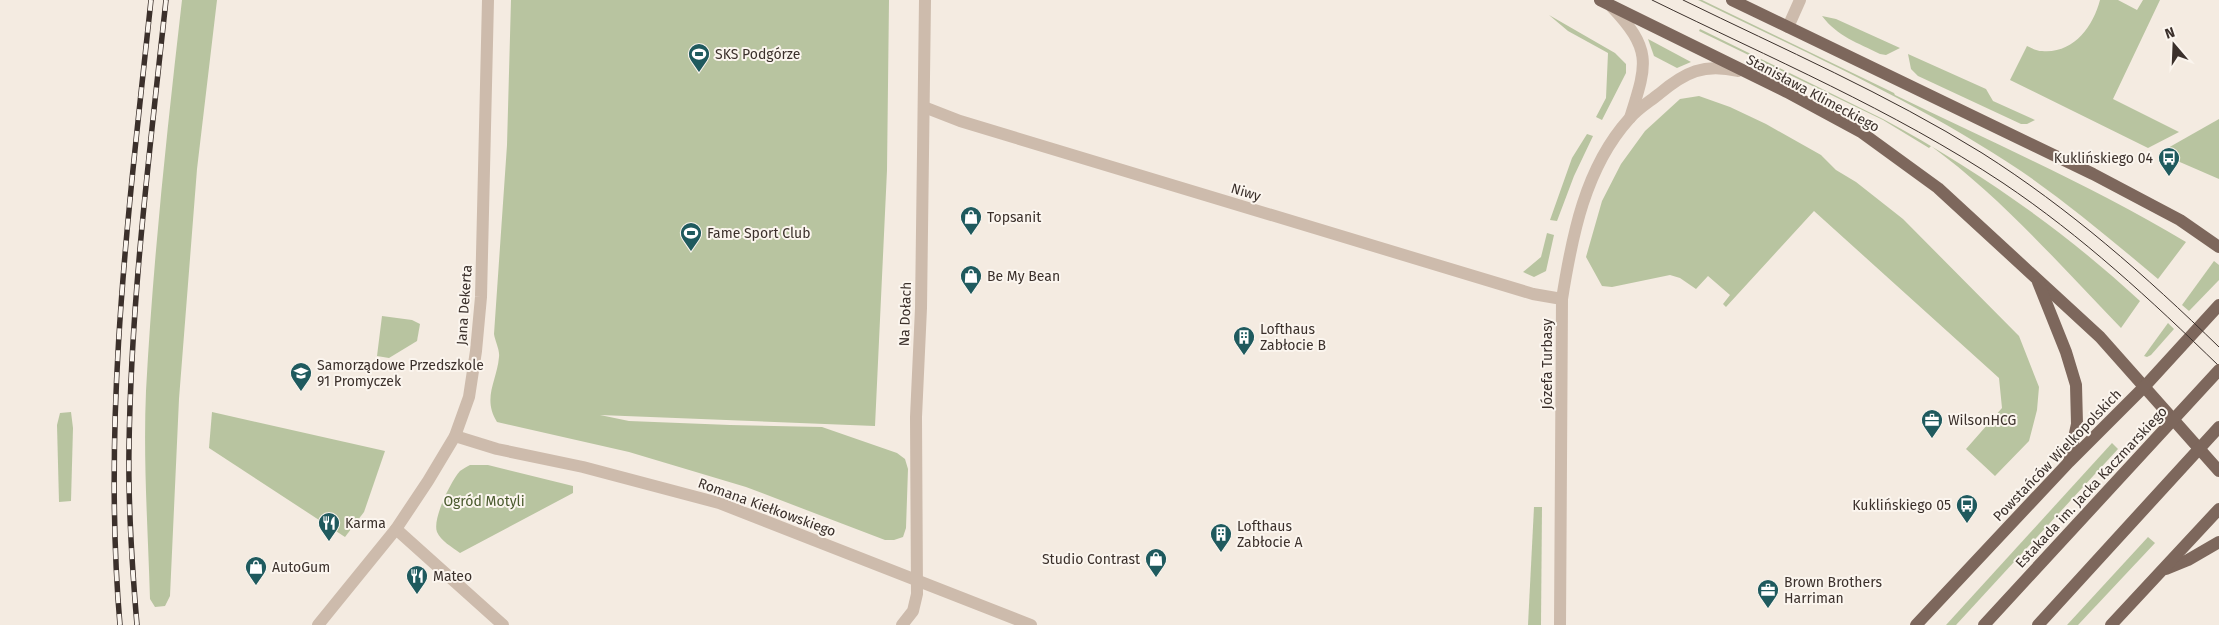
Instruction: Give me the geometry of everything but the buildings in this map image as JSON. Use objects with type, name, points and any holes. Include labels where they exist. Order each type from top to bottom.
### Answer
[{"type":"main road","points":[[1732,0],[2149,202],[2219,247]]},
{"type":"main road","name":"Stanisława Klimeckiego","points":[[1605,3],[1787,92],[1861,132],[1951,198],[2100,337],[2219,470]]},
{"type":"main road","points":[[2038,279],[2066,352],[2076,385],[2077,424],[2069,462]]},
{"type":"main road","name":"Powstańców Wielkopolskich","points":[[1916,625],[2069,462],[2145,386],[2219,305]]},
{"type":"main road","name":"Estakada im. Jacka Kaczmarskiego","points":[[1984,625],[2219,370]]},
{"type":"main road","points":[[2038,625],[2219,427]]},
{"type":"main road","points":[[2111,625],[2219,509]]},
{"type":"main road","points":[[2164,570],[2188,560],[2219,542]]},
{"type":"street","name":"Jana Dekerta","points":[[318,625],[396,529],[455,436],[468,397],[476,351],[480,306],[488,0]]},
{"type":"street","name":"Na Dołach","points":[[902,625],[915,604],[917,579],[916,417],[921,308],[925,0]]},
{"type":"street","points":[[1788,27],[1800,0]]},
{"type":"street","name":"Józefa Turbasy","points":[[1605,3],[1628,24],[1639,42],[1643,59],[1643,77],[1630,118]]},
{"type":"street","name":"Józefa Turbasy","points":[[1560,625],[1562,299],[1570,250],[1582,203],[1600,162],[1630,118],[1664,90],[1693,71],[1707,67],[1743,72]]},
{"type":"street","name":"Niwy","points":[[924,107],[960,121],[1322,231],[1533,294],[1562,299]]},
{"type":"street","name":"Romana Kiełkowskiego","points":[[455,436],[497,449],[583,467],[719,503],[1031,625]]},
{"type":"street","points":[[396,529],[503,625]]},
{"type":"green space","points":[[182,0],[217,0],[197,169],[179,399],[170,596],[165,606],[155,607],[150,599],[145,469],[146,391],[161,195]]},
{"type":"green space","points":[[511,0],[889,0],[887,170],[875,426],[600,415],[629,421],[822,427],[897,453],[905,459],[908,469],[906,528],[903,537],[885,540],[746,487],[629,452],[497,422],[491,405],[491,397],[499,357],[494,334],[507,145]]},
{"type":"green space","points":[[1698,0],[1702,0],[2079,184],[2186,242],[2158,279],[2056,197],[1983,146],[1903,101]]},
{"type":"green space","points":[[2100,0],[2118,0],[2137,10],[2143,0],[2160,0],[2113,99],[2179,132],[2148,148],[2010,80],[2027,46],[2040,51],[2053,51],[2063,48],[2080,37],[2092,20]]},
{"type":"green space","points":[[1549,15],[1615,53],[1626,64],[1626,73],[1602,120],[1596,117],[1606,98],[1608,53],[1568,31]]},
{"type":"green space","points":[[1822,16],[1836,19],[1900,48],[1886,55],[1880,54],[1841,34]]},
{"type":"green space","points":[[1700,29],[1883,119],[1931,146],[1929,148],[1883,120],[1699,31]]},
{"type":"green space","points":[[1648,39],[1691,62],[1677,68],[1654,56]]},
{"type":"green space","points":[[1908,54],[1986,89],[1993,101],[2035,120],[2027,124],[2021,124],[1918,76],[1911,69]]},
{"type":"green space","points":[[1699,96],[1730,107],[1766,124],[1821,155],[1836,170],[1856,182],[1903,219],[2019,336],[2039,387],[2037,410],[2029,441],[1995,476],[1966,449],[2002,408],[1999,378],[1814,211],[1726,307],[1723,304],[1730,295],[1708,276],[1696,289],[1680,278],[1670,275],[1612,287],[1602,286],[1586,257],[1602,201],[1621,164],[1645,131],[1680,99]]},
{"type":"green space","points":[[2219,119],[2219,179],[2159,153]]},
{"type":"green space","points":[[1587,134],[1593,136],[1574,176],[1557,221],[1550,220],[1572,158]]},
{"type":"green space","points":[[1932,147],[1985,180],[2049,225],[2140,301],[2121,328],[2053,256],[2006,210],[1957,166]]},
{"type":"green space","points":[[1547,233],[1554,235],[1546,271],[1534,277],[1523,272],[1541,257]]},
{"type":"green space","points":[[2214,261],[2219,265],[2219,280],[2189,311],[2182,305]]},
{"type":"green space","points":[[382,316],[412,320],[420,324],[417,341],[389,358],[377,356]]},
{"type":"green space","points":[[2168,323],[2174,329],[2151,355],[2144,356]]},
{"type":"green space","points":[[71,412],[73,428],[71,501],[59,502],[57,425],[60,413]]},
{"type":"green space","points":[[212,412],[385,451],[364,512],[345,537],[209,448]]},
{"type":"green space","points":[[2112,443],[2118,449],[1956,625],[1946,625]]},
{"type":"green space","name":"Ogród Motyli","points":[[470,465],[488,465],[573,486],[573,493],[460,553],[441,538],[436,526],[443,500],[452,483],[460,471]]},
{"type":"green space","points":[[1534,507],[1542,507],[1541,625],[1528,625]]},
{"type":"green space","points":[[2148,537],[2155,543],[2078,625],[2067,625]]},
{"type":"tram line","points":[[1652,0],[1875,108],[2003,183],[2088,247],[2168,317],[2219,366]]},
{"type":"tram line","points":[[1683,0],[1872,92],[1946,131],[1982,153],[2014,174],[2106,244],[2219,347]]},
{"type":"railway","points":[[120,625],[115,547],[114,468],[116,390],[120,312],[151,0]]},
{"type":"railway","points":[[137,625],[129,492],[133,336],[142,224],[166,0]]},
{"type":"place","name":"SKS Podgórze","points":[[699,73]]},
{"type":"place","name":"Kuklińskiego 04","points":[[2169,177]]},
{"type":"place","name":"Topsanit","points":[[971,236]]},
{"type":"place","name":"Fame Sport Club","points":[[691,252]]},
{"type":"place","name":"Be My Bean","points":[[971,295]]},
{"type":"place","name":"Lofthaus Zabłocie B","points":[[1244,356]]},
{"type":"place","name":"Samorządowe Przedszkole 91 Promyczek","points":[[301,392]]},
{"type":"place","name":"WilsonHCG","points":[[1932,439]]},
{"type":"place","name":"Kuklińskiego 05","points":[[1967,524]]},
{"type":"place","name":"Karma","points":[[329,542]]},
{"type":"place","name":"Lofthaus Zabłocie A","points":[[1221,553]]},
{"type":"place","name":"Studio Contrast","points":[[1156,578]]},
{"type":"place","name":"AutoGum","points":[[256,586]]},
{"type":"place","name":"Mateo","points":[[417,595]]},
{"type":"place","name":"Brown Brothers Harriman","points":[[1768,609]]}]
